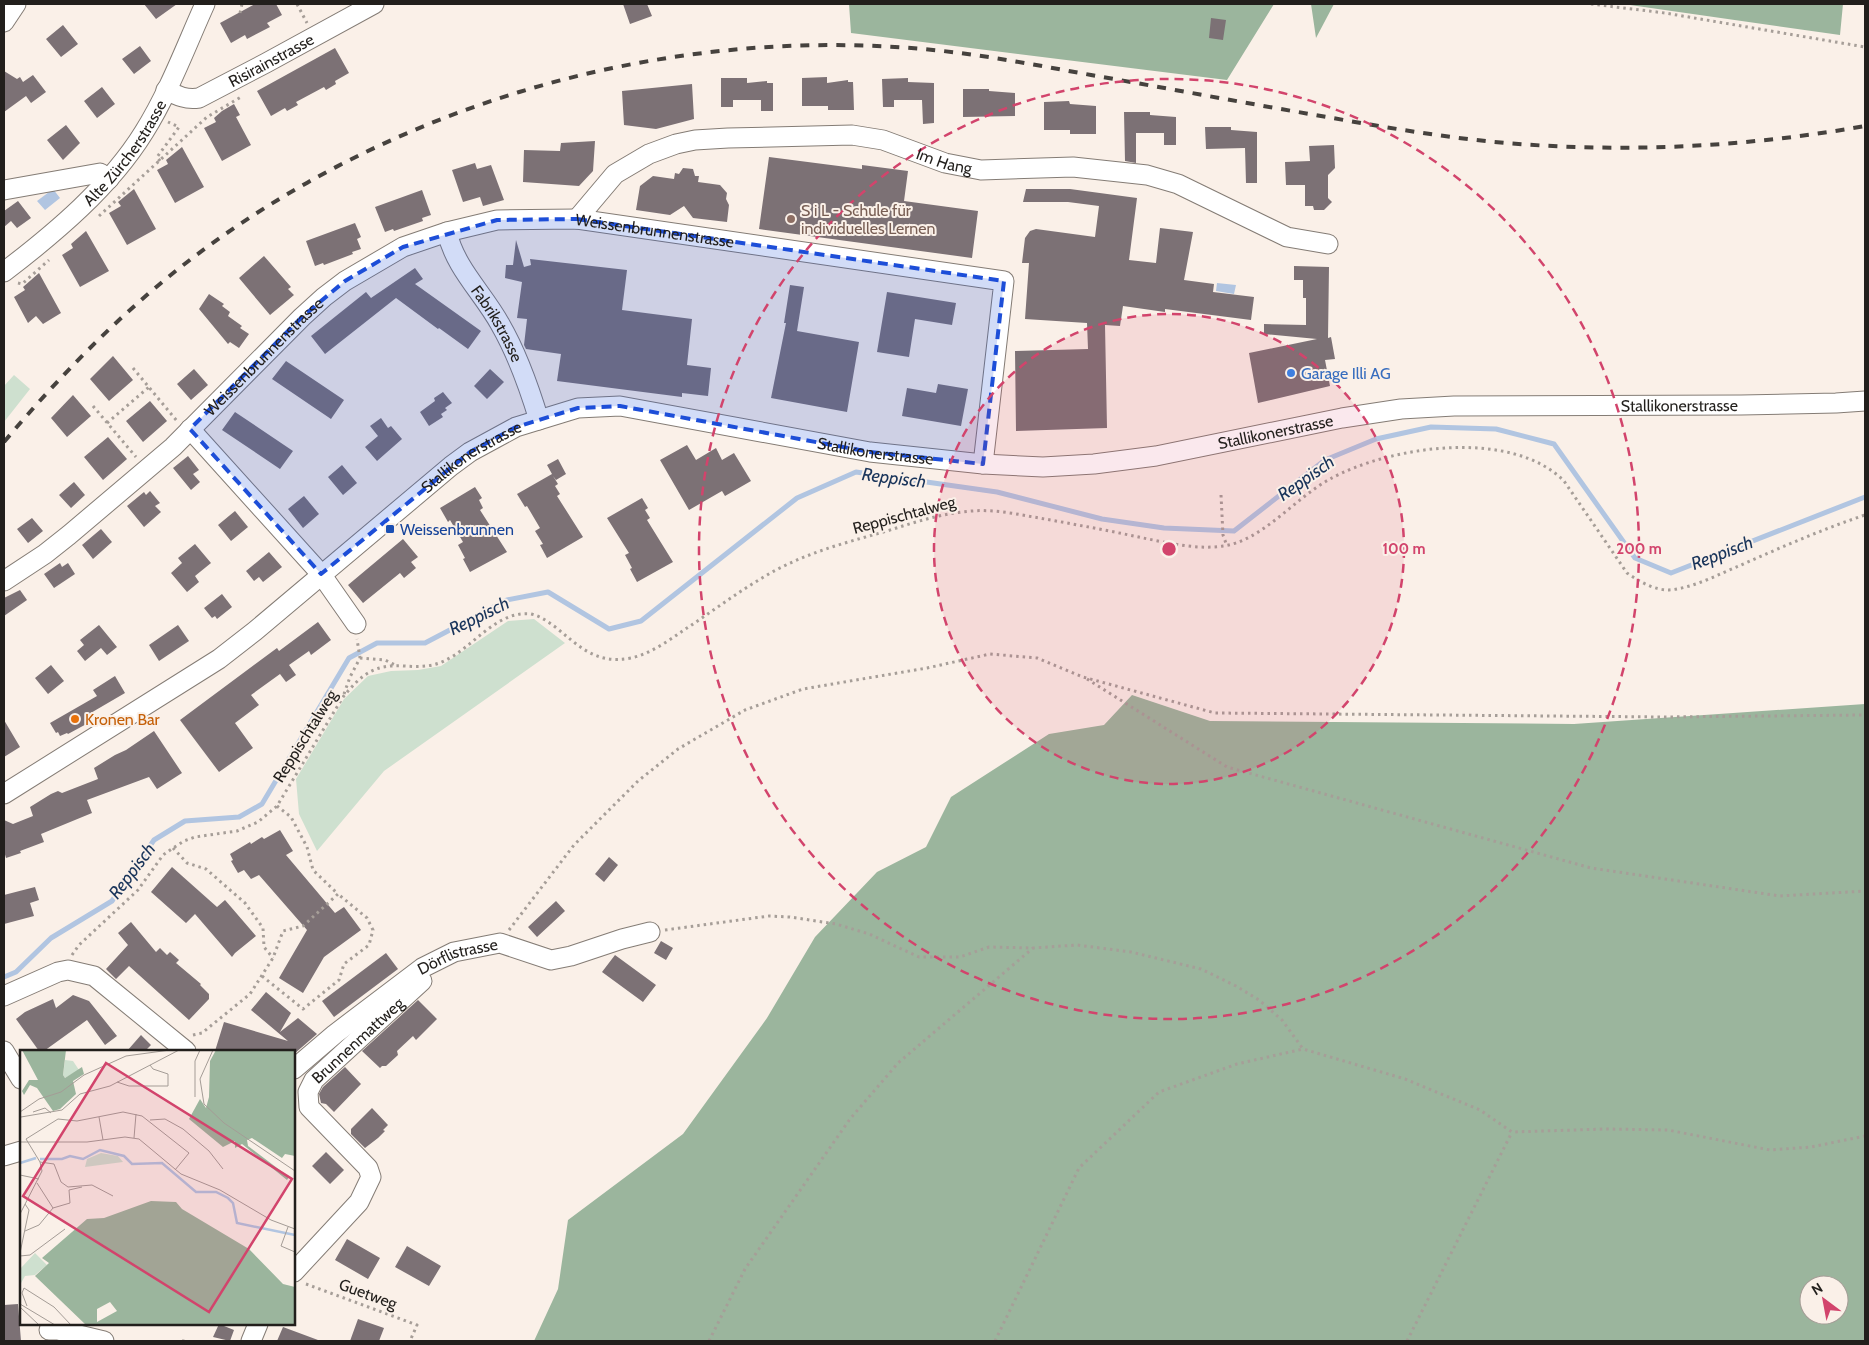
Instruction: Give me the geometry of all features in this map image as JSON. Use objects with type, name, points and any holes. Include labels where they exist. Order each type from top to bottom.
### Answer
[{"type":"street","points":[[4,22],[16,4]]},
{"type":"street","name":"Alte Zürcherstrasse","points":[[4,272],[35,248],[109,179],[144,132],[166,90],[205,4]]},
{"type":"street","name":"Risirainstrasse","points":[[166,90],[190,100],[199,98],[374,4]]},
{"type":"street","name":"Im Hang","points":[[577,219],[615,174],[649,154],[676,144],[695,140],[728,138],[852,135],[883,140],[946,163],[981,170],[1073,167],[1147,175],[1178,184],[1287,237],[1328,244]]},
{"type":"street","points":[[4,190],[100,172],[109,179]]},
{"type":"street","name":"Weissenbrunnenstrasse","points":[[4,580],[69,536],[173,447],[324,297],[370,265],[403,247],[447,232],[497,220],[577,219],[1004,281],[983,464]]},
{"type":"street","name":"Fabrikstrasse","points":[[447,232],[452,251],[500,323],[524,373],[538,420]]},
{"type":"street","name":"Stallikonerstrasse","points":[[4,794],[219,659],[451,466],[516,427],[578,408],[620,406],[870,452],[983,464],[1042,467],[1094,464],[1156,456],[1342,418],[1401,409],[1486,405],[1741,405],[1865,401]]},
{"type":"street","name":"Weissenbrunnenstrasse","points":[[189,431],[321,574],[356,628]]},
{"type":"street","name":"Dörflistrasse","points":[[295,1068],[335,1034],[422,968],[454,952],[500,943],[551,960],[571,956],[650,932]]},
{"type":"street","points":[[4,996],[58,972],[68,970],[88,974],[94,976],[180,1046]]},
{"type":"street","name":"Brunnenmattweg","points":[[299,1278],[359,1202],[371,1177],[368,1168],[309,1107],[308,1092],[314,1080],[424,979]]},
{"type":"street","points":[[4,1051],[20,1077]]},
{"type":"street","points":[[4,1156],[20,1152]]},
{"type":"street","points":[[251,1341],[258,1325]]},
{"type":"street","points":[[49,1332],[58,1330],[104,1341]]},
{"type":"path","points":[[240,13],[243,4]]},
{"type":"path","points":[[297,4],[306,22]]},
{"type":"path","points":[[1591,4],[1675,14],[1865,47]]},
{"type":"path","points":[[160,161],[157,157],[179,127],[165,121]]},
{"type":"path","points":[[133,368],[189,431]]},
{"type":"path","points":[[107,423],[149,387]]},
{"type":"path","points":[[92,406],[134,455]]},
{"type":"path","name":"Reppischtalweg","points":[[69,962],[79,945],[138,890],[163,856],[173,848],[195,837],[236,831],[258,822],[277,806],[342,697],[355,682],[378,668],[395,665],[418,667],[444,662],[505,618],[516,614],[536,615],[596,657],[610,660],[633,657],[654,649],[671,639],[761,578],[794,560],[820,550],[933,517],[970,511],[993,511],[1098,528],[1176,544],[1209,548],[1227,546],[1245,540],[1329,480],[1358,466],[1416,450],[1475,449],[1514,453],[1535,460],[1553,470],[1564,481],[1627,573],[1639,582],[1669,590],[1697,583],[1865,515]]},
{"type":"path","points":[[1221,495],[1223,535],[1227,546]]},
{"type":"path","points":[[342,697],[360,658],[356,628]]},
{"type":"path","points":[[500,943],[574,845],[638,781],[678,749],[745,710],[803,689],[927,668],[990,654],[1037,658],[1083,677],[1215,713],[1664,717],[1865,715]]},
{"type":"path","points":[[360,658],[385,660],[395,665]]},
{"type":"path","points":[[1083,677],[1227,768],[1591,868],[1780,896],[1865,891]]},
{"type":"path","points":[[262,976],[303,1009],[339,980],[344,964],[368,945],[373,930],[367,918],[313,870],[307,847],[292,817],[277,806]]},
{"type":"path","points":[[173,848],[187,864],[206,869],[244,903],[263,928],[264,947],[273,958]]},
{"type":"path","points":[[180,1046],[202,1032],[250,994],[273,958],[283,931],[303,926],[338,894]]},
{"type":"path","points":[[650,932],[769,916],[836,924],[869,934],[919,957],[960,957],[989,947],[1033,948],[1077,945],[1132,952],[1201,969],[1260,1000],[1282,1020],[1303,1049]]},
{"type":"path","points":[[709,1341],[745,1269],[850,1119],[898,1063],[1033,948]]},
{"type":"path","points":[[995,1341],[1079,1168],[1159,1092],[1237,1064],[1303,1049],[1405,1079],[1480,1110],[1512,1132],[1605,1129],[1668,1130],[1770,1150],[1811,1147],[1865,1136]]},
{"type":"path","points":[[1406,1341],[1512,1132]]},
{"type":"path","name":"Guetweg","points":[[299,1278],[417,1326],[410,1341]]},
{"type":"highlighted area","points":[[577,219],[1004,281],[983,464],[870,452],[620,406],[578,408],[516,427],[470,452],[321,574],[190,429],[302,317],[345,281],[403,247],[497,220]]},
{"type":"green space","points":[[849,4],[1274,4],[1227,80],[851,33]]},
{"type":"green space","points":[[1311,4],[1334,4],[1316,38]]},
{"type":"green space","points":[[1623,4],[1843,4],[1840,35]]},
{"type":"green space","points":[[14,375],[30,389],[4,422],[4,386]]},
{"type":"green space","points":[[534,619],[565,643],[384,771],[317,851],[299,814],[296,779],[344,699],[368,676],[391,671],[418,670],[441,666],[508,621]]},
{"type":"green space","points":[[1132,695],[1210,721],[1574,724],[1865,704],[1865,1341],[534,1341],[558,1289],[568,1220],[683,1134],[767,1018],[815,937],[877,872],[926,847],[951,797],[1049,734],[1104,725]]},
{"type":"water","points":[[53,189],[60,198],[45,210],[37,201]]},
{"type":"water","points":[[1217,283],[1236,285],[1234,294],[1216,291]]},
{"type":"building","points":[[144,4],[177,4],[156,19]]},
{"type":"building","points":[[255,4],[276,4],[282,15],[267,23],[270,27],[247,39],[245,35],[231,43],[220,23]]},
{"type":"building","points":[[623,4],[647,4],[652,16],[630,24]]},
{"type":"building","points":[[1211,18],[1226,20],[1223,40],[1209,38]]},
{"type":"building","points":[[63,25],[78,44],[61,57],[46,39]]},
{"type":"building","points":[[140,46],[151,61],[134,74],[122,59]]},
{"type":"building","points":[[335,48],[349,73],[335,81],[336,84],[326,90],[324,87],[296,102],[298,105],[287,111],[285,108],[271,116],[257,91]]},
{"type":"building","points":[[4,71],[17,79],[20,77],[23,82],[33,75],[46,92],[31,103],[26,96],[4,112]]},
{"type":"building","points":[[827,77],[827,83],[848,80],[848,82],[853,82],[854,110],[828,110],[828,106],[802,106],[802,78]]},
{"type":"building","points":[[721,78],[747,78],[747,83],[767,81],[767,83],[773,83],[773,111],[761,111],[761,100],[733,100],[733,107],[721,107]]},
{"type":"building","points":[[908,78],[908,82],[934,83],[934,123],[923,124],[922,100],[894,100],[894,107],[883,107],[882,79]]},
{"type":"building","points":[[692,84],[694,119],[656,129],[624,125],[622,91]]},
{"type":"building","points":[[102,87],[115,104],[97,118],[84,101]]},
{"type":"building","points":[[963,89],[989,89],[989,91],[1015,93],[1015,116],[963,117]]},
{"type":"building","points":[[1069,101],[1070,104],[1096,106],[1096,134],[1070,134],[1070,130],[1044,130],[1044,102]]},
{"type":"building","points":[[234,104],[240,115],[236,117],[251,145],[222,161],[204,128],[216,122],[214,118]]},
{"type":"building","points":[[1124,112],[1150,112],[1150,115],[1176,117],[1176,145],[1164,145],[1164,133],[1136,133],[1136,163],[1125,161]]},
{"type":"building","points":[[66,125],[80,143],[63,160],[47,140]]},
{"type":"building","points":[[1205,127],[1231,127],[1231,130],[1257,132],[1257,183],[1246,183],[1245,148],[1206,149]]},
{"type":"building","points":[[595,141],[593,171],[579,186],[523,182],[524,150],[560,151],[561,143]]},
{"type":"building","points":[[1334,145],[1335,168],[1328,175],[1328,198],[1332,202],[1324,210],[1314,210],[1313,206],[1305,206],[1305,185],[1286,185],[1285,162],[1310,161],[1309,146]]},
{"type":"building","points":[[182,147],[204,187],[175,203],[157,170],[168,164],[166,160]]},
{"type":"building","points":[[769,157],[862,169],[862,165],[908,171],[904,201],[978,211],[972,258],[759,229]]},
{"type":"building","points":[[475,163],[477,169],[491,165],[504,200],[483,206],[480,197],[463,202],[452,170]]},
{"type":"building","points":[[683,168],[693,169],[695,176],[699,176],[698,182],[720,185],[727,193],[726,199],[729,205],[727,222],[693,218],[684,206],[670,215],[636,210],[640,186],[653,176],[674,179],[675,173],[679,174]]},
{"type":"building","points":[[134,189],[156,229],[127,245],[109,213],[121,206],[118,202]]},
{"type":"building","points":[[1026,189],[1070,189],[1137,198],[1129,260],[1156,263],[1160,228],[1193,232],[1184,280],[1214,284],[1213,292],[1254,297],[1251,320],[1165,309],[1165,312],[1123,306],[1120,326],[1105,325],[1107,428],[1016,431],[1015,351],[1088,349],[1087,323],[1025,319],[1029,263],[1022,263],[1025,238],[1030,231],[1036,229],[1095,237],[1099,206],[1068,202],[1023,202]]},
{"type":"building","points":[[422,190],[431,215],[422,218],[423,221],[394,231],[393,229],[385,232],[375,207]]},
{"type":"building","points":[[18,201],[31,218],[17,228],[11,221],[4,227],[4,211]]},
{"type":"building","points":[[355,223],[361,237],[357,239],[361,249],[324,265],[323,263],[315,266],[306,241]]},
{"type":"building","points":[[86,231],[109,271],[80,287],[62,255],[73,248],[71,244]]},
{"type":"building","points":[[516,240],[524,267],[531,265],[530,259],[627,270],[622,310],[692,319],[687,365],[711,368],[708,396],[682,393],[682,397],[557,381],[561,354],[526,349],[524,345],[527,319],[517,318],[522,282],[505,278],[506,265],[513,265]]},
{"type":"building","points":[[264,256],[291,287],[288,289],[294,295],[270,315],[239,278]]},
{"type":"building","points":[[1294,266],[1329,267],[1328,338],[1331,337],[1335,359],[1325,360],[1330,386],[1258,403],[1249,353],[1317,339],[1264,334],[1264,324],[1306,325],[1306,298],[1303,298],[1303,280],[1294,280]]},
{"type":"building","points":[[415,268],[423,279],[415,284],[481,331],[468,349],[396,298],[325,354],[311,336],[366,292],[371,298]]},
{"type":"building","points":[[39,273],[61,313],[43,324],[36,316],[28,323],[14,297],[25,290],[23,287]]},
{"type":"building","points":[[790,285],[804,287],[797,331],[859,342],[847,412],[771,398],[786,323],[784,323]]},
{"type":"building","points":[[887,292],[956,303],[952,325],[915,319],[909,357],[877,352]]},
{"type":"building","points":[[209,294],[224,304],[222,306],[230,312],[228,316],[242,326],[240,328],[249,334],[239,348],[230,342],[228,344],[199,309]]},
{"type":"building","points":[[113,356],[133,380],[109,401],[90,379]]},
{"type":"building","points":[[286,361],[344,400],[331,419],[272,379]]},
{"type":"building","points":[[194,369],[208,385],[191,400],[177,384]]},
{"type":"building","points":[[490,369],[504,382],[487,399],[474,386]]},
{"type":"building","points":[[938,384],[968,389],[961,426],[902,416],[907,388],[936,393]]},
{"type":"building","points":[[443,392],[452,403],[441,414],[443,417],[429,426],[420,412],[435,401],[434,398]]},
{"type":"building","points":[[73,395],[91,416],[67,437],[51,418]]},
{"type":"building","points":[[150,401],[167,421],[143,442],[126,421]]},
{"type":"building","points":[[235,412],[293,451],[280,469],[222,430]]},
{"type":"building","points":[[381,418],[388,428],[391,426],[402,439],[377,461],[365,447],[378,436],[370,426]]},
{"type":"building","points":[[108,437],[127,459],[103,480],[84,457]]},
{"type":"building","points":[[687,445],[696,460],[716,448],[722,460],[734,453],[751,481],[725,496],[722,491],[689,510],[660,460]]},
{"type":"building","points":[[188,456],[199,470],[193,474],[200,482],[191,490],[173,468]]},
{"type":"building","points":[[558,459],[566,474],[556,480],[553,476],[558,484],[555,486],[560,494],[557,496],[583,537],[547,558],[540,545],[543,544],[535,531],[540,528],[527,506],[525,507],[517,494],[552,474],[547,465]]},
{"type":"building","points":[[342,465],[357,483],[343,495],[328,477]]},
{"type":"building","points":[[74,482],[85,495],[71,508],[59,495]]},
{"type":"building","points":[[475,487],[482,498],[479,500],[483,508],[480,510],[507,552],[470,572],[458,545],[463,542],[450,520],[448,522],[440,508]]},
{"type":"building","points":[[150,491],[160,503],[155,506],[161,512],[144,527],[127,506],[144,492],[146,495]]},
{"type":"building","points":[[304,496],[319,514],[303,528],[288,509]]},
{"type":"building","points":[[642,498],[648,508],[645,510],[650,518],[647,520],[673,562],[637,582],[625,555],[629,553],[607,518]]},
{"type":"building","points":[[235,511],[248,527],[231,541],[218,525]]},
{"type":"building","points":[[32,518],[43,531],[28,543],[17,529]]},
{"type":"building","points":[[101,529],[112,542],[93,559],[82,545]]},
{"type":"building","points":[[403,539],[418,557],[411,562],[416,568],[404,578],[400,573],[363,603],[348,585]]},
{"type":"building","points":[[195,544],[211,563],[195,576],[199,582],[187,592],[171,573],[182,563],[178,558]]},
{"type":"building","points":[[269,552],[282,567],[263,582],[259,577],[254,581],[246,571]]},
{"type":"building","points":[[60,563],[62,567],[68,563],[75,574],[54,588],[44,574]]},
{"type":"building","points":[[20,590],[27,600],[4,616],[4,598]]},
{"type":"building","points":[[222,594],[232,607],[217,619],[215,616],[212,618],[204,608]]},
{"type":"building","points":[[318,622],[331,640],[311,655],[309,651],[289,665],[296,675],[286,682],[280,674],[251,695],[259,705],[235,723],[253,748],[219,772],[180,720],[277,648],[279,651]]},
{"type":"building","points":[[99,625],[117,647],[107,655],[101,648],[85,661],[77,651],[84,645],[80,640]]},
{"type":"building","points":[[178,625],[189,641],[159,661],[149,645]]},
{"type":"building","points":[[51,665],[64,681],[48,694],[35,678]]},
{"type":"building","points":[[115,676],[125,693],[89,714],[92,721],[68,734],[60,736],[58,732],[56,733],[50,723],[97,696],[93,690]]},
{"type":"building","points":[[4,720],[20,747],[4,757]]},
{"type":"building","points":[[154,731],[182,773],[157,789],[149,777],[87,800],[92,813],[41,834],[44,842],[6,858],[4,851],[4,820],[13,824],[33,816],[30,807],[51,794],[58,791],[62,793],[98,779],[94,768]]},
{"type":"building","points":[[280,830],[293,851],[286,855],[335,913],[344,907],[361,930],[324,957],[303,993],[279,978],[307,930],[259,875],[251,879],[244,870],[238,873],[231,861],[233,860],[230,854],[250,842],[251,844],[262,837],[264,839]]},
{"type":"building","points":[[609,857],[618,865],[604,882],[595,874]]},
{"type":"building","points":[[172,867],[217,907],[225,900],[256,936],[232,957],[195,914],[186,923],[151,892]]},
{"type":"building","points":[[35,887],[39,900],[30,903],[34,916],[4,924],[4,895]]},
{"type":"building","points":[[556,901],[565,911],[537,937],[528,927]]},
{"type":"building","points":[[131,922],[156,952],[160,948],[167,955],[170,952],[179,960],[176,963],[201,984],[209,994],[209,999],[189,1020],[129,966],[116,979],[106,969],[128,945],[118,933]]},
{"type":"building","points":[[661,941],[673,948],[666,960],[654,953]]},
{"type":"building","points":[[386,953],[398,969],[334,1017],[322,1001]]},
{"type":"building","points":[[615,955],[656,985],[643,1002],[602,972]]},
{"type":"building","points":[[266,992],[291,1013],[280,1032],[298,1018],[317,1034],[295,1053],[295,1050],[215,1050],[224,1022],[288,1041],[251,1010]]},
{"type":"building","points":[[73,995],[89,1001],[117,1036],[105,1045],[87,1020],[45,1050],[38,1050],[16,1019],[25,1012],[53,999],[56,1008]]},
{"type":"building","points":[[418,1000],[437,1019],[416,1040],[413,1036],[397,1051],[398,1055],[386,1066],[380,1068],[362,1051]]},
{"type":"building","points":[[141,1035],[151,1045],[146,1050],[128,1050]]},
{"type":"building","points":[[345,1067],[361,1084],[334,1112],[326,1104],[321,1103],[319,1094],[323,1087]]},
{"type":"building","points":[[372,1108],[388,1125],[378,1138],[365,1148],[351,1134],[351,1129]]},
{"type":"building","points":[[326,1152],[344,1170],[330,1184],[312,1166]]},
{"type":"building","points":[[347,1239],[380,1258],[368,1279],[335,1260]]},
{"type":"building","points":[[407,1246],[441,1266],[429,1286],[395,1267]]},
{"type":"building","points":[[18,1304],[21,1341],[4,1341],[4,1305]]},
{"type":"building","points":[[358,1319],[384,1328],[379,1341],[350,1341]]},
{"type":"building","points":[[219,1325],[234,1330],[230,1341],[213,1337]]},
{"type":"building","points":[[283,1327],[318,1340],[318,1341],[277,1341]]},
{"type":"waterway","name":"Reppisch","points":[[4,977],[16,972],[51,938],[112,901],[154,840],[185,821],[239,817],[262,804],[349,658],[377,643],[425,643],[507,600],[548,592],[609,629],[641,621],[797,498],[856,472],[997,492],[1102,519],[1164,528],[1234,531],[1325,460],[1376,439],[1431,427],[1496,429],[1554,444],[1635,558],[1671,573],[1865,497]]},
{"type":"railway","points":[[4,442],[88,350],[134,306],[182,266],[263,209],[349,161],[439,120],[532,88],[628,65],[726,50],[824,45],[923,49],[1008,60],[1402,130],[1506,143],[1551,146],[1596,148],[1686,146],[1776,139],[1865,126]]},
{"type":"place","name":"S i L - Schule für individuelles Lernen","points":[[791,219]]},
{"type":"place","name":"Garage Illi AG","points":[[1291,373]]},
{"type":"place","name":"Weissenbrunnen","points":[[390,529]]},
{"type":"place","name":"Kronen Bar","points":[[75,719]]}]
